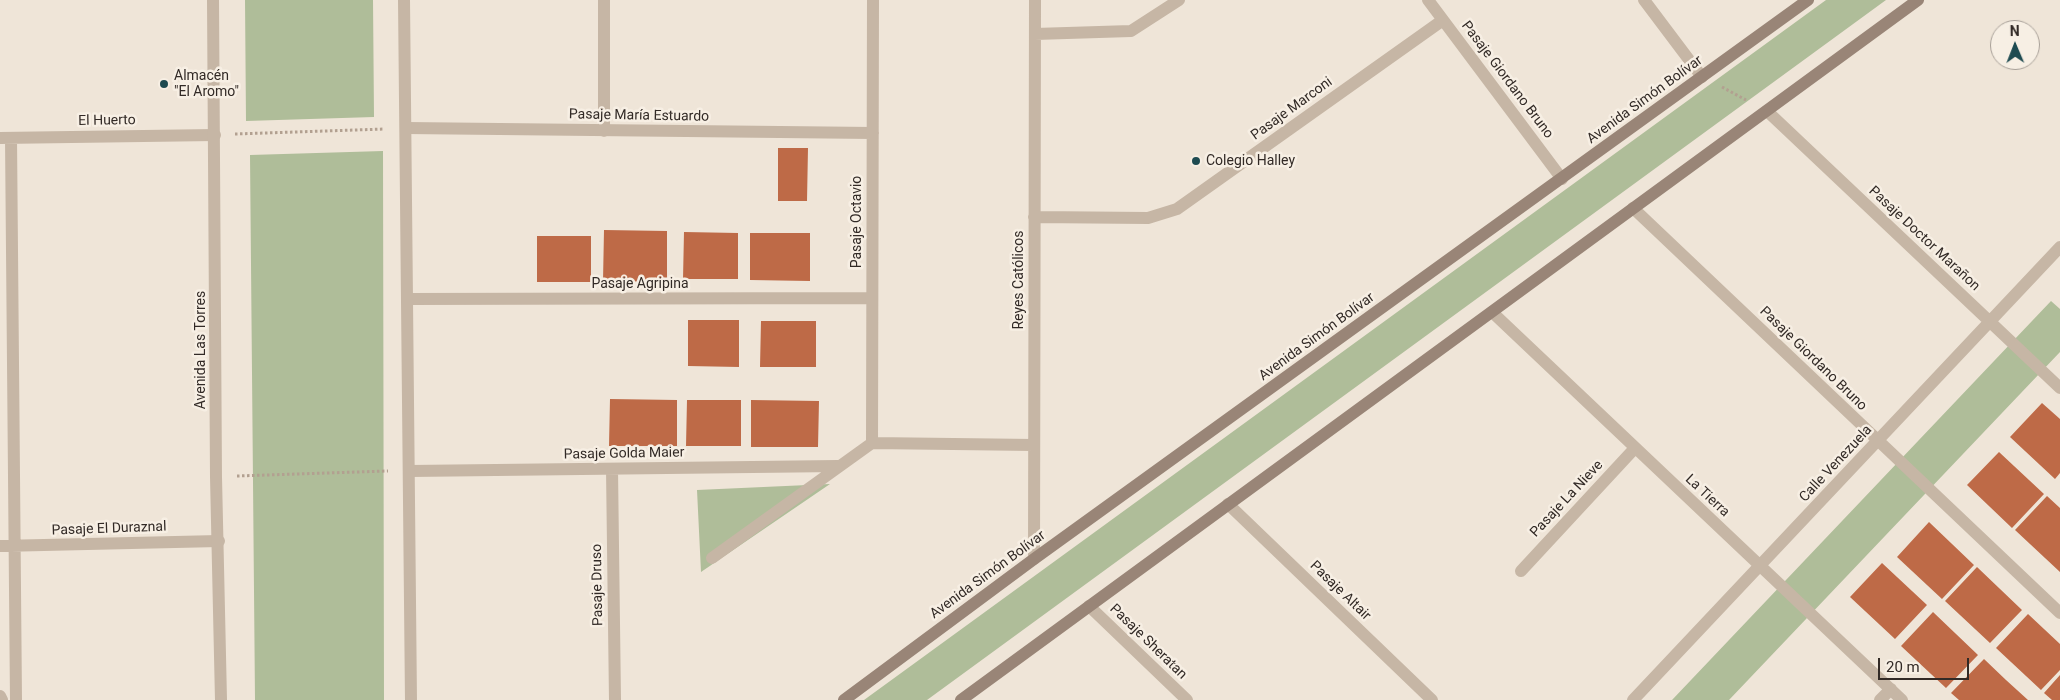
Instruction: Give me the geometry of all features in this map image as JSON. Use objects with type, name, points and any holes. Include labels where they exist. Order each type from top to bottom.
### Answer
[{"type":"main road","name":"Avenida Simón Bolívar","points":[[844,700],[1034,560],[1808,0]]},
{"type":"main road","points":[[961,700],[1918,0]]},
{"type":"street","name":"Avenida Las Torres","points":[[213,0],[216,477],[219,541],[221,700]]},
{"type":"street","points":[[404,0],[411,700]]},
{"type":"street","points":[[604,0],[604,131]]},
{"type":"street","name":"Pasaje Octavio","points":[[872,444],[874,0]]},
{"type":"street","name":"Reyes Católicos","points":[[1034,560],[1035,0]]},
{"type":"street","points":[[1035,34],[1131,31],[1179,0]]},
{"type":"street","name":"Pasaje Giordano Bruno","points":[[1428,0],[1562,179]]},
{"type":"street","points":[[1644,0],[1702,77]]},
{"type":"street","name":"Pasaje Marconi","points":[[1034,217],[1148,218],[1177,209],[1443,20]]},
{"type":"street","name":"Pasaje Doctor Marañon","points":[[1767,110],[2060,388]]},
{"type":"street","name":"Pasaje María Estuardo","points":[[406,128],[873,133]]},
{"type":"street","name":"El Huerto","points":[[6,138],[215,135]]},
{"type":"street","points":[[6,138],[15,546],[16,700]]},
{"type":"street","name":"Pasaje Giordano Bruno","points":[[1633,208],[2060,613]]},
{"type":"street","name":"Calle Venezuela","points":[[1633,700],[2060,247]]},
{"type":"street","name":"Pasaje Agripina","points":[[408,299],[872,298]]},
{"type":"street","name":"La Tierra","points":[[1492,312],[1902,700]]},
{"type":"street","points":[[712,558],[838,466],[872,444],[1034,445]]},
{"type":"street","name":"Pasaje La Nieve","points":[[1521,571],[1635,448]]},
{"type":"street","name":"Pasaje Golda Maier","points":[[410,471],[838,466]]},
{"type":"street","name":"Pasaje Druso","points":[[612,469],[615,700]]},
{"type":"street","name":"Pasaje Altair","points":[[1228,504],[1432,700]]},
{"type":"street","name":"Pasaje El Duraznal","points":[[0,546],[219,541]]},
{"type":"street","name":"Pasaje Sheratan","points":[[1089,606],[1187,700]]},
{"type":"street","points":[[1880,700],[1891,689]]},
{"type":"street","points":[[0,696],[2,700]]},
{"type":"path","points":[[1702,77],[1767,110]]},
{"type":"path","points":[[215,135],[406,128]]},
{"type":"path","points":[[216,477],[410,471]]},
{"type":"green space","points":[[245,0],[373,0],[374,117],[246,121]]},
{"type":"green space","points":[[1826,0],[1886,0],[927,700],[864,700]]},
{"type":"green space","points":[[383,151],[384,700],[255,700],[250,155]]},
{"type":"green space","points":[[2051,301],[2060,309],[2060,352],[1729,700],[1672,700]]},
{"type":"green space","points":[[830,484],[701,572],[697,490]]},
{"type":"building","points":[[778,148],[808,148],[807,201],[778,201]]},
{"type":"building","points":[[604,230],[667,231],[667,282],[603,281]]},
{"type":"building","points":[[684,232],[738,233],[738,279],[683,279]]},
{"type":"building","points":[[750,233],[810,233],[810,281],[750,280]]},
{"type":"building","points":[[537,236],[591,236],[591,282],[537,282]]},
{"type":"building","points":[[688,320],[739,320],[739,367],[688,366]]},
{"type":"building","points":[[761,321],[816,321],[816,367],[760,367]]},
{"type":"building","points":[[610,399],[677,400],[677,446],[609,446]]},
{"type":"building","points":[[687,400],[741,400],[741,446],[686,446]]},
{"type":"building","points":[[751,400],[819,401],[818,447],[751,447]]},
{"type":"building","points":[[2042,403],[2060,419],[2060,473],[2055,479],[2010,437]]},
{"type":"building","points":[[1999,452],[2044,494],[2012,528],[1967,485]]},
{"type":"building","points":[[2047,496],[2060,508],[2060,572],[2015,530]]},
{"type":"building","points":[[1929,522],[1974,565],[1942,599],[1897,557]]},
{"type":"building","points":[[1882,563],[1927,605],[1895,639],[1850,597]]},
{"type":"building","points":[[1977,567],[2022,610],[1990,643],[1945,601]]},
{"type":"building","points":[[1933,612],[1978,655],[1946,688],[1901,646]]},
{"type":"building","points":[[2028,614],[2060,644],[2060,670],[2041,690],[1996,648]]},
{"type":"building","points":[[1984,659],[2028,700],[1959,700],[1951,693]]},
{"type":"building","points":[[2060,675],[2060,700],[2052,700],[2044,693]]},
{"type":"place","name":"Almacén \"El Aromo\"","points":[[164,84]]},
{"type":"place","name":"Colegio Halley","points":[[1196,161]]}]
